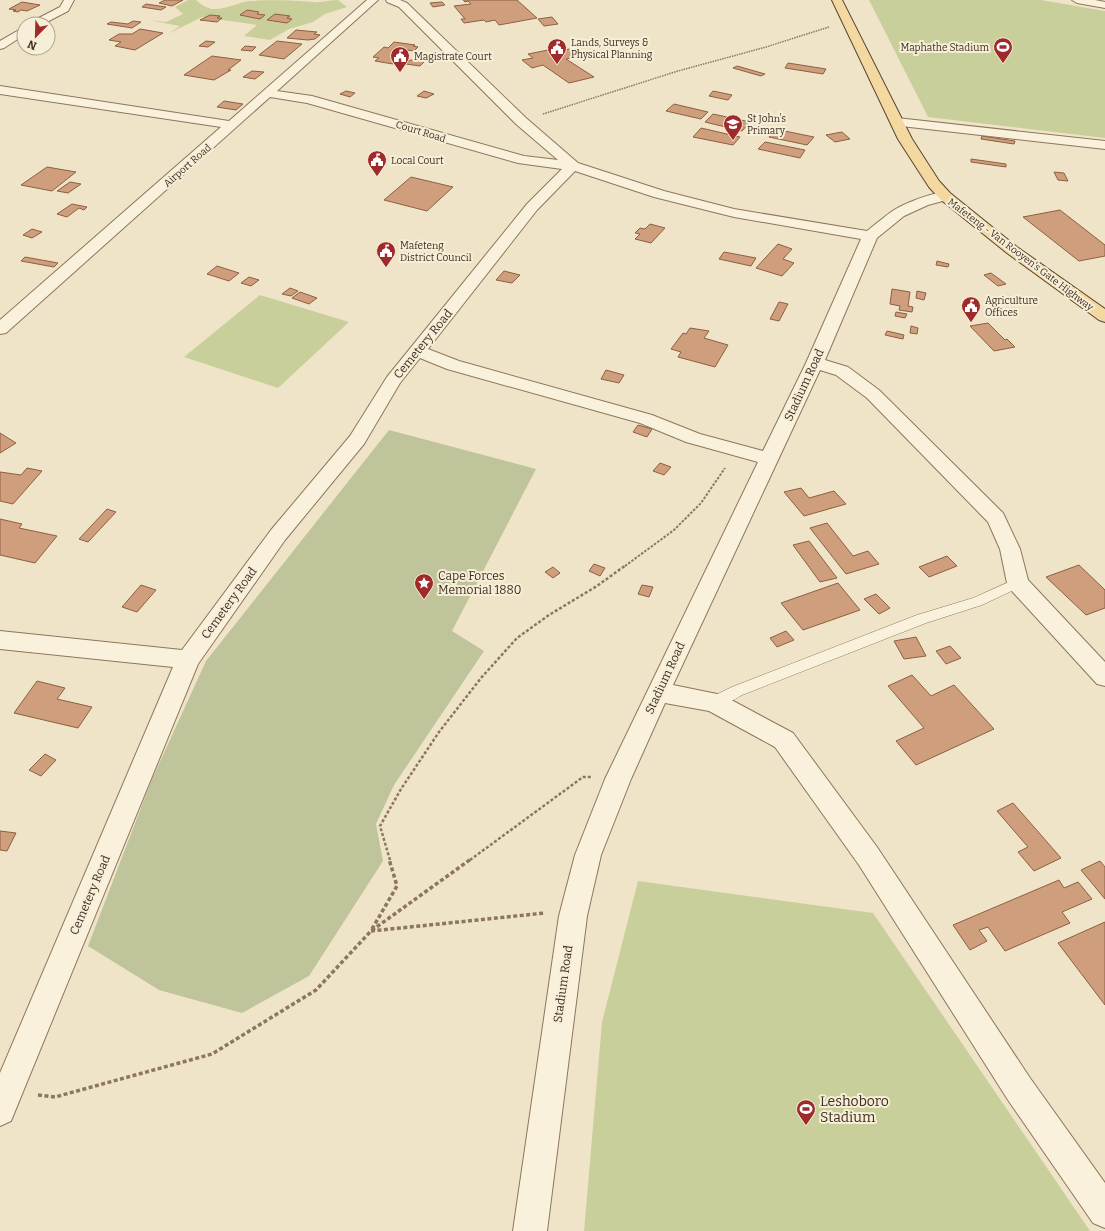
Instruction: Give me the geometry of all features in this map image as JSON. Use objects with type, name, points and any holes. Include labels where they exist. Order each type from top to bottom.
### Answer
[{"type":"main road","name":"Mafeteng - Van Rooyen's Gate Highway","points":[[837,0],[849,21],[897,122],[918,161],[945,196],[1012,250],[1105,317]]},
{"type":"street","points":[[50,16],[64,9],[69,0]]},
{"type":"street","name":"Airport Road","points":[[0,330],[372,0]]},
{"type":"street","points":[[391,0],[403,5],[521,121],[573,166],[659,194],[734,213],[870,236]]},
{"type":"street","points":[[1077,0],[1105,5]]},
{"type":"street","points":[[0,46],[16,35]]},
{"type":"street","points":[[0,90],[232,125]]},
{"type":"street","name":"Court Road","points":[[268,93],[308,99],[523,160],[573,166]]},
{"type":"street","points":[[897,122],[1105,145]]},
{"type":"street","name":"Cemetery Road","points":[[0,1110],[188,660],[278,535],[357,440],[393,381],[532,207],[573,166]]},
{"type":"street","name":"Stadium Road","points":[[530,1231],[572,916],[588,855],[618,779],[815,363],[870,236],[899,213],[922,202],[945,196]]},
{"type":"street","points":[[418,351],[452,365],[646,419],[693,438],[769,459]]},
{"type":"street","points":[[815,363],[842,371],[873,394],[996,518],[1010,549],[1018,583],[1105,677]]},
{"type":"street","points":[[0,640],[188,660]]},
{"type":"street","points":[[658,692],[714,702],[784,740],[868,856],[1019,1089],[1105,1211]]},
{"type":"lane","points":[[714,702],[737,691],[922,619],[977,602],[1018,583]]},
{"type":"path","points":[[521,121],[678,71],[766,47],[849,21]]},
{"type":"path","points":[[55,1097],[212,1054],[316,990],[370,931],[397,886],[380,826],[401,789],[439,732],[481,678],[516,638],[549,615],[597,586],[674,530],[701,503],[736,450]]},
{"type":"path","points":[[370,931],[522,824],[583,777],[618,779]]},
{"type":"path","points":[[370,931],[541,912],[572,916]]},
{"type":"green space","points":[[188,0],[196,0],[204,6],[212,9],[249,1],[265,0],[316,2],[338,0],[347,7],[325,14],[313,22],[289,29],[270,40],[244,36],[257,25],[202,17],[168,34],[180,26],[148,20],[166,22],[183,14],[175,7]]},
{"type":"green space","name":"Maphathe Stadium","points":[[869,0],[1041,0],[1105,11],[1105,138],[928,117]]},
{"type":"green space","points":[[260,295],[349,322],[278,388],[184,357]]},
{"type":"green space","points":[[389,430],[536,469],[452,631],[484,651],[394,785],[376,824],[383,861],[309,976],[242,1013],[159,990],[88,946],[152,779],[206,661]]},
{"type":"green space","name":"Leshoboro Stadium","points":[[638,881],[873,913],[1090,1231],[584,1231],[602,1022]]},
{"type":"building","points":[[165,0],[183,0],[172,6],[159,3]]},
{"type":"building","points":[[463,0],[517,0],[537,18],[499,25],[495,20],[464,23],[461,19],[465,19],[454,6],[471,4],[468,1],[465,2]]},
{"type":"building","points":[[22,2],[40,5],[27,11],[21,10],[18,12],[13,11],[16,10],[9,9]]},
{"type":"building","points":[[442,2],[445,5],[433,7],[430,3]]},
{"type":"building","points":[[146,4],[166,7],[161,10],[142,7]]},
{"type":"building","points":[[247,10],[259,12],[257,14],[265,15],[260,19],[240,15]]},
{"type":"building","points":[[275,14],[290,16],[287,18],[292,19],[287,23],[267,20]]},
{"type":"building","points":[[210,15],[220,16],[217,18],[222,18],[217,22],[200,20]]},
{"type":"building","points":[[552,17],[558,24],[544,26],[538,19]]},
{"type":"building","points":[[133,21],[141,22],[132,28],[107,24],[111,22],[128,24]]},
{"type":"building","points":[[140,29],[163,33],[135,50],[115,46],[121,42],[109,40],[119,34],[132,34]]},
{"type":"building","points":[[296,30],[317,32],[314,34],[320,35],[315,39],[308,40],[287,38]]},
{"type":"building","points":[[206,41],[215,42],[208,47],[199,46]]},
{"type":"building","points":[[277,41],[302,44],[284,59],[259,55]]},
{"type":"building","points":[[394,42],[415,45],[413,46],[418,47],[414,51],[407,50],[393,64],[375,61],[379,58],[373,57],[384,47],[388,48]]},
{"type":"building","points":[[245,46],[256,47],[252,51],[241,50]]},
{"type":"building","points":[[553,49],[558,52],[569,49],[579,56],[566,59],[594,77],[569,83],[543,65],[532,68],[522,60],[533,58],[528,54]]},
{"type":"building","points":[[212,56],[241,60],[228,70],[231,70],[214,80],[184,75]]},
{"type":"building","points":[[410,60],[425,61],[420,66],[406,64]]},
{"type":"building","points":[[788,63],[826,69],[823,74],[785,68]]},
{"type":"building","points":[[737,66],[765,74],[761,76],[733,68]]},
{"type":"building","points":[[252,71],[264,72],[255,79],[243,77]]},
{"type":"building","points":[[346,91],[355,93],[350,97],[340,94]]},
{"type":"building","points":[[424,91],[434,94],[426,98],[417,96]]},
{"type":"building","points":[[713,91],[732,95],[728,100],[709,96]]},
{"type":"building","points":[[224,101],[243,104],[236,110],[217,107]]},
{"type":"building","points":[[674,104],[708,112],[701,119],[666,111]]},
{"type":"building","points":[[713,114],[750,122],[742,131],[705,122]]},
{"type":"building","points":[[701,128],[740,137],[733,145],[693,137]]},
{"type":"building","points":[[775,129],[814,137],[807,145],[769,137]]},
{"type":"building","points":[[842,132],[850,139],[835,142],[826,135]]},
{"type":"building","points":[[982,136],[1015,141],[1014,144],[981,139]]},
{"type":"building","points":[[765,142],[805,150],[800,158],[758,149]]},
{"type":"building","points":[[971,159],[1006,164],[1006,167],[971,162]]},
{"type":"building","points":[[47,167],[76,172],[52,191],[21,185]]},
{"type":"building","points":[[1054,172],[1064,173],[1068,181],[1058,180]]},
{"type":"building","points":[[411,177],[453,187],[427,211],[384,200]]},
{"type":"building","points":[[70,182],[81,184],[68,193],[57,191]]},
{"type":"building","points":[[72,204],[87,207],[84,210],[79,208],[67,217],[57,214]]},
{"type":"building","points":[[1060,210],[1105,245],[1105,256],[1079,261],[1023,217]]},
{"type":"building","points":[[650,224],[665,228],[651,243],[635,239],[640,234],[635,233],[640,228],[645,229]]},
{"type":"building","points":[[32,229],[42,232],[32,238],[23,235]]},
{"type":"building","points":[[778,244],[792,249],[783,259],[794,263],[782,276],[756,268]]},
{"type":"building","points":[[724,252],[756,258],[751,266],[719,259]]},
{"type":"building","points":[[25,257],[58,263],[54,267],[21,261]]},
{"type":"building","points":[[937,261],[949,264],[948,267],[936,265]]},
{"type":"building","points":[[217,266],[239,273],[229,281],[207,274]]},
{"type":"building","points":[[504,271],[520,275],[512,283],[496,280]]},
{"type":"building","points":[[991,273],[1006,284],[998,286],[984,275]]},
{"type":"building","points":[[249,277],[259,280],[251,286],[241,283]]},
{"type":"building","points":[[290,288],[298,291],[291,296],[282,294]]},
{"type":"building","points":[[892,289],[910,292],[908,306],[913,307],[912,312],[899,310],[900,306],[890,304]]},
{"type":"building","points":[[917,291],[926,293],[924,300],[916,298]]},
{"type":"building","points":[[300,292],[317,298],[309,304],[292,298]]},
{"type":"building","points":[[779,302],[788,304],[779,321],[770,319]]},
{"type":"building","points":[[896,312],[907,314],[905,318],[895,316]]},
{"type":"building","points":[[988,323],[1005,340],[1007,339],[1015,347],[994,351],[970,326]]},
{"type":"building","points":[[911,326],[918,328],[917,334],[910,333]]},
{"type":"building","points":[[690,328],[709,331],[704,338],[728,345],[715,367],[678,357],[681,352],[671,349],[683,333],[686,334]]},
{"type":"building","points":[[887,331],[904,335],[903,339],[885,335]]},
{"type":"building","points":[[606,370],[624,375],[619,383],[601,379]]},
{"type":"building","points":[[638,425],[652,429],[647,437],[633,432]]},
{"type":"building","points":[[0,433],[16,443],[0,453]]},
{"type":"building","points":[[660,463],[671,467],[664,475],[653,471]]},
{"type":"building","points":[[27,468],[42,471],[13,504],[0,501],[0,472],[21,475]]},
{"type":"building","points":[[801,488],[809,498],[834,491],[846,504],[804,516],[784,492]]},
{"type":"building","points":[[107,509],[116,512],[88,542],[79,539]]},
{"type":"building","points":[[0,519],[22,524],[19,528],[57,536],[35,563],[0,555]]},
{"type":"building","points":[[827,523],[853,556],[868,551],[879,564],[846,574],[810,528]]},
{"type":"building","points":[[809,541],[837,578],[820,582],[793,545]]},
{"type":"building","points":[[947,556],[957,566],[929,577],[919,567]]},
{"type":"building","points":[[594,564],[605,568],[600,576],[589,571]]},
{"type":"building","points":[[1079,565],[1105,590],[1105,608],[1086,615],[1046,577]]},
{"type":"building","points":[[553,567],[560,573],[553,578],[545,572]]},
{"type":"building","points":[[838,583],[860,610],[803,630],[781,603]]},
{"type":"building","points":[[141,585],[156,590],[137,612],[122,607]]},
{"type":"building","points":[[642,585],[653,587],[649,597],[638,594]]},
{"type":"building","points":[[876,594],[890,608],[879,614],[864,599]]},
{"type":"building","points":[[786,631],[794,640],[777,647],[770,638]]},
{"type":"building","points":[[916,637],[926,656],[904,659],[894,641]]},
{"type":"building","points":[[950,646],[961,658],[946,664],[936,651]]},
{"type":"building","points":[[912,675],[931,696],[954,685],[994,729],[916,765],[896,741],[924,728],[888,686]]},
{"type":"building","points":[[37,681],[65,688],[57,699],[92,707],[78,728],[14,713]]},
{"type":"building","points":[[45,754],[56,760],[41,776],[29,770]]},
{"type":"building","points":[[1013,803],[1061,858],[1034,871],[1018,852],[1028,847],[997,811]]},
{"type":"building","points":[[0,831],[16,833],[7,851],[0,850]]},
{"type":"building","points":[[1100,861],[1105,867],[1105,899],[1081,870]]},
{"type":"building","points":[[1059,880],[1064,888],[1078,882],[1092,899],[1062,912],[1070,923],[1005,951],[988,927],[979,930],[987,941],[970,950],[953,925]]},
{"type":"building","points":[[1105,922],[1105,1005],[1058,943]]},
{"type":"place","name":"Maphathe Stadium","points":[[1003,64]]},
{"type":"place","name":"Lands, Surveys & Physical Planning","points":[[557,65]]},
{"type":"place","name":"Magistrate Court","points":[[400,73]]},
{"type":"place","name":"St John's Primary","points":[[733,141]]},
{"type":"place","name":"Local Court","points":[[377,177]]},
{"type":"place","name":"Mafeteng District Council","points":[[386,268]]},
{"type":"place","name":"Agriculture Offices","points":[[971,323]]},
{"type":"place","name":"Cape Forces Memorial 1880","points":[[424,600]]},
{"type":"place","name":"Leshoboro Stadium","points":[[806,1126]]}]
